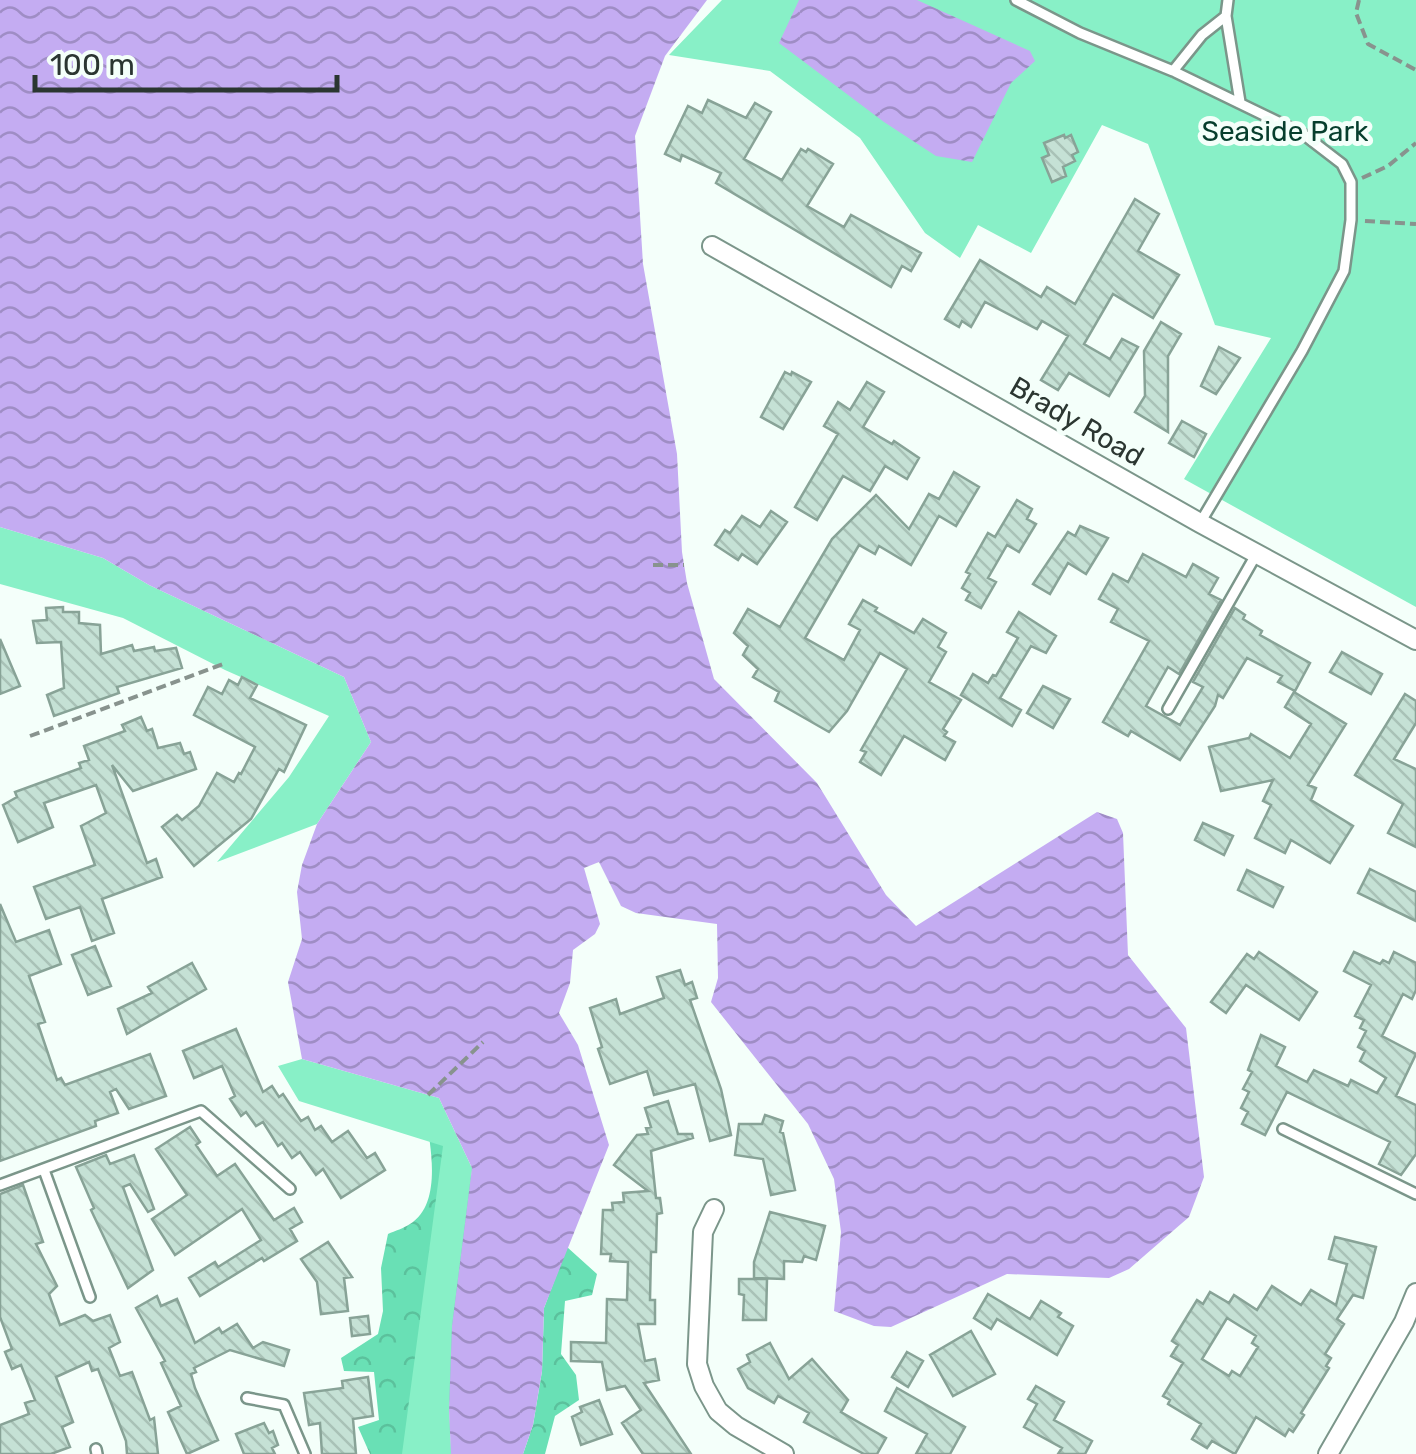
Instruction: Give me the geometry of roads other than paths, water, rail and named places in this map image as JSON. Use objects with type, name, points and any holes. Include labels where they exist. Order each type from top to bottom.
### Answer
[{"type":"street","name":"Brady Road","points":[[712,246],[1416,640]]},
{"type":"street","points":[[714,1209],[702,1232],[697,1364],[718,1411],[784,1454]]},
{"type":"street","points":[[1328,1454],[1404,1322],[1416,1293]]},
{"type":"lane","points":[[1016,0],[1303,134],[1342,164],[1351,182],[1344,271],[1302,351],[1200,522]]},
{"type":"lane","points":[[1228,0],[1226,16],[1240,102]]},
{"type":"lane","points":[[1173,71],[1202,35],[1226,16]]},
{"type":"lane","points":[[1168,710],[1257,553]]},
{"type":"lane","points":[[0,1185],[202,1111],[290,1189]]},
{"type":"lane","points":[[1283,1129],[1416,1194]]},
{"type":"lane","points":[[44,1170],[90,1297]]},
{"type":"lane","points":[[246,1398],[284,1405],[304,1454]]},
{"type":"water","points":[[0,0],[707,0],[665,56],[635,136],[643,264],[677,454],[682,552],[714,679],[817,783],[886,895],[916,926],[1097,812],[1117,819],[1123,833],[1128,955],[1186,1028],[1204,1177],[1189,1217],[1129,1269],[1109,1278],[1007,1274],[891,1327],[874,1326],[834,1311],[841,1232],[834,1179],[808,1124],[711,1002],[718,978],[717,924],[636,913],[621,906],[599,862],[584,868],[600,924],[595,934],[573,950],[570,983],[559,1013],[578,1045],[609,1145],[544,1308],[542,1371],[533,1425],[523,1454],[451,1454],[452,1326],[472,1168],[439,1098],[302,1059],[288,982],[302,939],[297,892],[302,865],[317,824],[371,742],[344,677],[149,585],[103,558],[0,527]]},
{"type":"water","points":[[799,0],[917,0],[1030,51],[1035,61],[1011,83],[972,162],[936,156],[779,43]]},
{"type":"park label","name":"Seaside Park","points":[[1285,131]]}]
